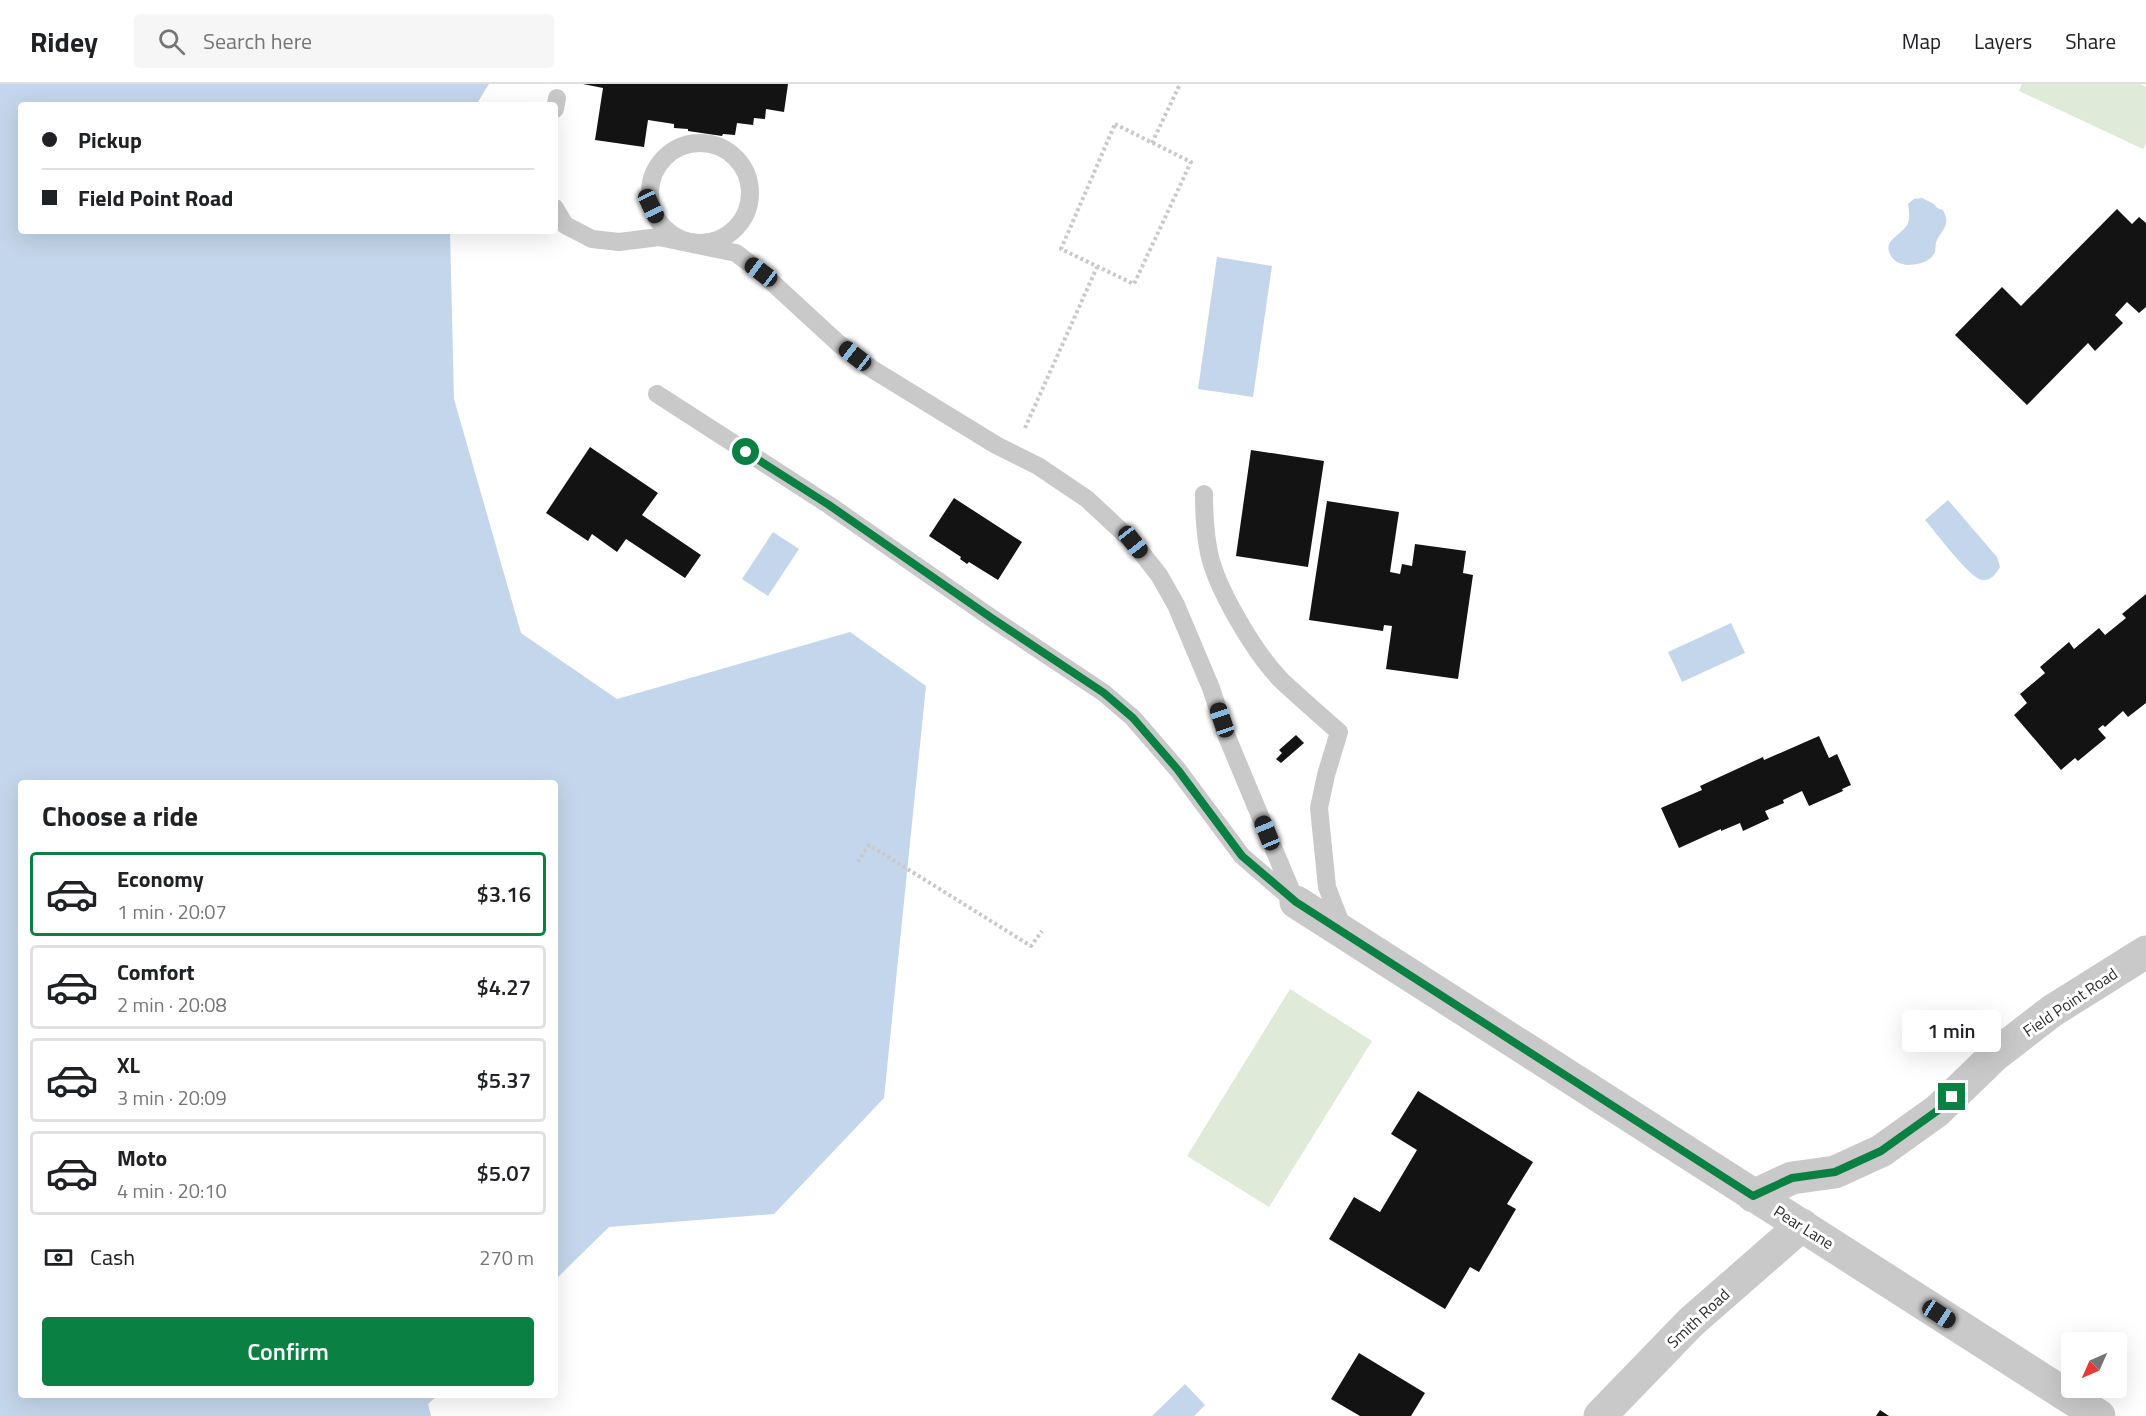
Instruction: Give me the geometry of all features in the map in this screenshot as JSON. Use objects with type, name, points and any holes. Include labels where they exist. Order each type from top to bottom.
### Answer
[{"type":"street","name":"Pear Lane","points":[[1296,902],[2099,1416]]},
{"type":"street","name":"Field Point Road","points":[[1753,1196],[1792,1178],[1835,1172],[1881,1151],[1937,1111],[1995,1055],[2052,1011],[2146,952]]},
{"type":"street","name":"Smith Road","points":[[1600,1416],[1691,1322],[1802,1225]]},
{"type":"lane","points":[[694,143],[712,144],[726,150],[738,161],[747,175],[750,190],[749,206],[742,220],[732,232],[718,240],[686,242],[671,234],[659,222],[651,206],[650,189],[654,172],[664,158],[678,148],[694,143]]},
{"type":"lane","points":[[558,213],[565,225],[592,239],[619,242],[659,237],[736,253],[761,272],[838,343],[872,369],[936,410],[1038,466],[1087,499],[1133,542],[1159,575],[1176,605],[1296,902]]},
{"type":"lane","points":[[657,394],[829,505],[1104,693],[1133,718],[1178,770],[1242,856],[1296,902]]},
{"type":"lane","points":[[1204,494],[1204,525],[1209,555],[1227,599],[1255,646],[1280,678],[1339,732],[1319,808],[1327,887],[1345,933]]},
{"type":"path","points":[[1152,143],[1180,84]]},
{"type":"path","points":[[1115,124],[1152,143],[1191,162],[1134,284],[1061,249],[1115,124]]},
{"type":"path","points":[[1012,453],[1096,267]]},
{"type":"path","points":[[858,862],[869,845],[1031,946],[1042,931]]},
{"type":"green space","points":[[2022,84],[2140,84],[2146,87],[2146,143],[2143,149],[2019,91]]},
{"type":"green space","points":[[1290,989],[1372,1041],[1269,1207],[1187,1156]]},
{"type":"water","points":[[0,84],[489,84],[478,102],[18,102],[18,234],[450,234],[454,399],[521,633],[617,699],[850,632],[926,686],[884,1098],[774,1214],[609,1227],[558,1277],[558,780],[18,780],[18,1398],[435,1398],[428,1404],[431,1416],[0,1416]]},
{"type":"water","points":[[1922,198],[1943,210],[1946,225],[1937,240],[1933,255],[1923,262],[1907,265],[1892,258],[1889,246],[1908,223],[1908,204],[1914,199]]},
{"type":"water","points":[[1217,257],[1272,266],[1253,397],[1198,389]]},
{"type":"water","points":[[1948,500],[1997,557],[2000,567],[1991,578],[1982,580],[1969,572],[1925,520]]},
{"type":"water","points":[[773,532],[799,549],[768,596],[742,579]]},
{"type":"water","points":[[1731,623],[1745,653],[1682,682],[1668,652]]},
{"type":"water","points":[[1185,1384],[1205,1405],[1194,1416],[1152,1416]]},
{"type":"building","points":[[583,84],[788,84],[784,112],[766,109],[765,119],[754,118],[753,125],[737,123],[735,135],[723,134],[722,136],[688,131],[688,129],[674,128],[674,124],[648,120],[644,147],[595,140],[603,88]]},
{"type":"building","points":[[2117,209],[2132,224],[2139,217],[2146,223],[2146,307],[2139,313],[2127,302],[2115,315],[2123,323],[2095,351],[2088,343],[2027,405],[1955,335],[2002,287],[2021,306]]},
{"type":"building","points":[[590,447],[658,493],[642,515],[701,555],[685,578],[626,539],[617,552],[592,534],[588,541],[546,513]]},
{"type":"building","points":[[1251,450],[1324,461],[1308,567],[1236,556]]},
{"type":"building","points":[[954,498],[1022,542],[998,580],[969,562],[967,564],[960,559],[961,557],[929,536]]},
{"type":"building","points":[[1327,501],[1399,512],[1390,572],[1400,574],[1402,564],[1412,566],[1415,544],[1466,551],[1463,573],[1473,575],[1458,679],[1386,669],[1392,626],[1384,625],[1383,631],[1309,620]]},
{"type":"building","points":[[2146,594],[2146,703],[2128,717],[2123,711],[2105,727],[2103,725],[2098,729],[2106,738],[2078,761],[2075,758],[2061,770],[2014,715],[2027,703],[2020,694],[2045,673],[2040,667],[2069,642],[2074,649],[2099,628],[2105,635],[2126,618],[2122,614]]},
{"type":"building","points":[[1296,735],[1304,743],[1281,763],[1276,759],[1282,753],[1279,750]]},
{"type":"building","points":[[1819,736],[1829,758],[1837,754],[1851,785],[1809,806],[1802,791],[1783,800],[1784,803],[1765,811],[1769,819],[1743,831],[1740,823],[1721,831],[1721,829],[1679,848],[1661,808],[1702,790],[1700,786],[1763,757],[1764,760]]},
{"type":"building","points":[[1418,1091],[1533,1162],[1507,1204],[1516,1209],[1479,1272],[1470,1267],[1445,1309],[1329,1239],[1354,1197],[1380,1212],[1417,1150],[1391,1134]]},
{"type":"building","points":[[1359,1353],[1425,1393],[1411,1416],[1360,1416],[1331,1399]]},
{"type":"building","points":[[1880,1410],[1889,1416],[1876,1416]]},
{"type":"route","points":[[746,452],[829,505],[1104,693],[1133,718],[1178,770],[1242,856],[1296,902],[1753,1196],[1792,1178],[1835,1172],[1881,1151],[1937,1111],[1952,1097]]}]
